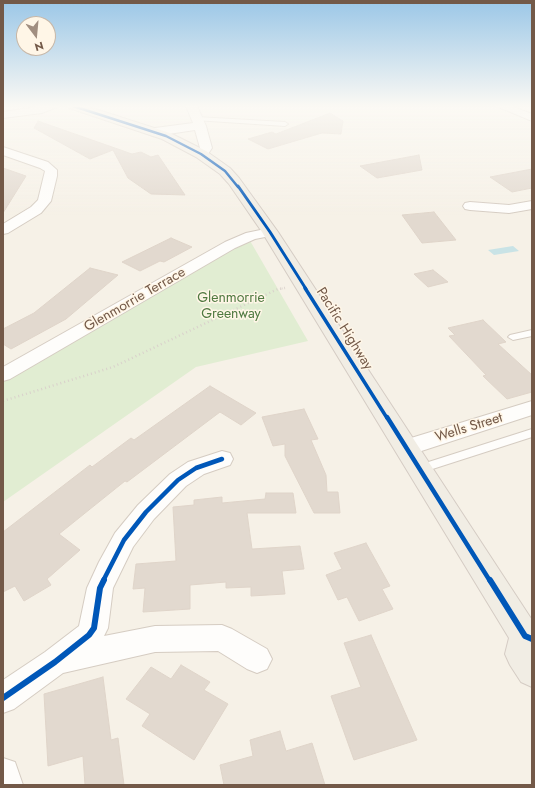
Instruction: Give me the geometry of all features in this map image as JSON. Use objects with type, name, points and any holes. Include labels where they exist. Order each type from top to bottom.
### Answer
[{"type":"main road","name":"Pacific Highway","points":[[178,143],[201,154],[225,171],[234,181],[270,232],[406,448],[529,638],[521,654],[532,671]]},
{"type":"street","points":[[201,154],[206,148],[205,143]]},
{"type":"street","points":[[3,151],[44,165],[51,170],[51,176],[44,202],[36,210],[3,230]]},
{"type":"street","points":[[470,206],[509,209],[532,205]]},
{"type":"street","name":"Glenmorrie Terrace","points":[[3,375],[230,246],[251,236],[270,232]]},
{"type":"street","name":"Wells Street","points":[[406,448],[532,408]]},
{"type":"street","points":[[3,698],[76,647],[89,635],[94,628],[100,588],[124,540],[146,512],[178,480],[196,468],[222,459]]},
{"type":"street","points":[[3,684],[55,662],[88,653],[155,639],[222,638],[257,659]]},
{"type":"street","points":[[3,774],[6,785]]},
{"type":"lane","points":[[513,337],[532,332]]},
{"type":"lane","points":[[420,469],[532,433]]},
{"type":"path","points":[[3,401],[113,367],[278,289],[303,285]]},
{"type":"green space","name":"Glenmorrie Greenway","points":[[249,239],[308,341],[196,367],[3,502],[3,382]]},
{"type":"water","points":[[513,246],[519,251],[494,255],[488,250]]},
{"type":"building","points":[[61,143],[100,143],[132,154],[141,152],[151,157],[158,155],[185,195],[151,194],[128,178],[113,150],[90,159]]},
{"type":"building","points":[[256,143],[289,143],[268,149]]},
{"type":"building","points":[[419,155],[422,170],[377,178],[360,166]]},
{"type":"building","points":[[3,168],[26,176],[3,213]]},
{"type":"building","points":[[532,169],[532,188],[512,192],[490,177]]},
{"type":"building","points":[[434,212],[456,240],[422,243],[402,215]]},
{"type":"building","points":[[171,238],[192,247],[164,262],[160,261],[140,271],[122,262]]},
{"type":"building","points":[[90,268],[118,275],[66,319],[11,349],[3,344],[3,329],[34,313]]},
{"type":"building","points":[[433,270],[448,282],[428,287],[414,274]]},
{"type":"building","points":[[483,320],[506,342],[498,344],[532,375],[532,392],[507,399],[483,376],[486,375],[449,336],[455,335],[448,328]]},
{"type":"building","points":[[210,386],[256,413],[241,425],[220,412],[127,482],[125,481],[59,534],[80,550],[47,579],[51,585],[24,601],[15,586],[3,592],[3,532],[90,465],[92,467],[131,438],[134,440]]},
{"type":"building","points":[[304,409],[318,439],[311,440],[326,475],[327,492],[338,492],[340,513],[314,513],[285,456],[285,444],[273,446],[262,417]]},
{"type":"building","points":[[266,493],[293,493],[296,513],[247,513],[252,549],[300,546],[304,569],[282,571],[285,594],[251,596],[251,587],[226,588],[226,582],[190,585],[190,609],[143,612],[145,588],[133,589],[136,564],[176,561],[173,507],[194,505],[194,500],[222,497],[222,503],[265,499]]},
{"type":"building","points":[[366,543],[390,586],[382,589],[393,609],[359,621],[347,597],[338,600],[326,575],[342,569],[334,553]]},
{"type":"building","points":[[371,635],[417,740],[354,760],[331,696],[361,687],[344,643]]},
{"type":"building","points":[[181,665],[210,682],[204,690],[228,704],[194,760],[142,726],[150,714],[126,699],[151,667],[171,679]]},
{"type":"building","points":[[103,677],[111,740],[118,738],[124,785],[85,785],[83,756],[48,766],[44,694]]},
{"type":"building","points":[[280,731],[286,751],[312,743],[325,785],[224,785],[220,765],[253,756],[250,740]]},
{"type":"cycle path","points":[[179,143],[201,154],[225,171],[234,181],[270,232],[525,636],[532,639]]},
{"type":"cycle path","points":[[3,698],[55,662],[89,635],[94,628],[100,588],[124,540],[146,512],[178,480],[196,468],[222,459]]}]
